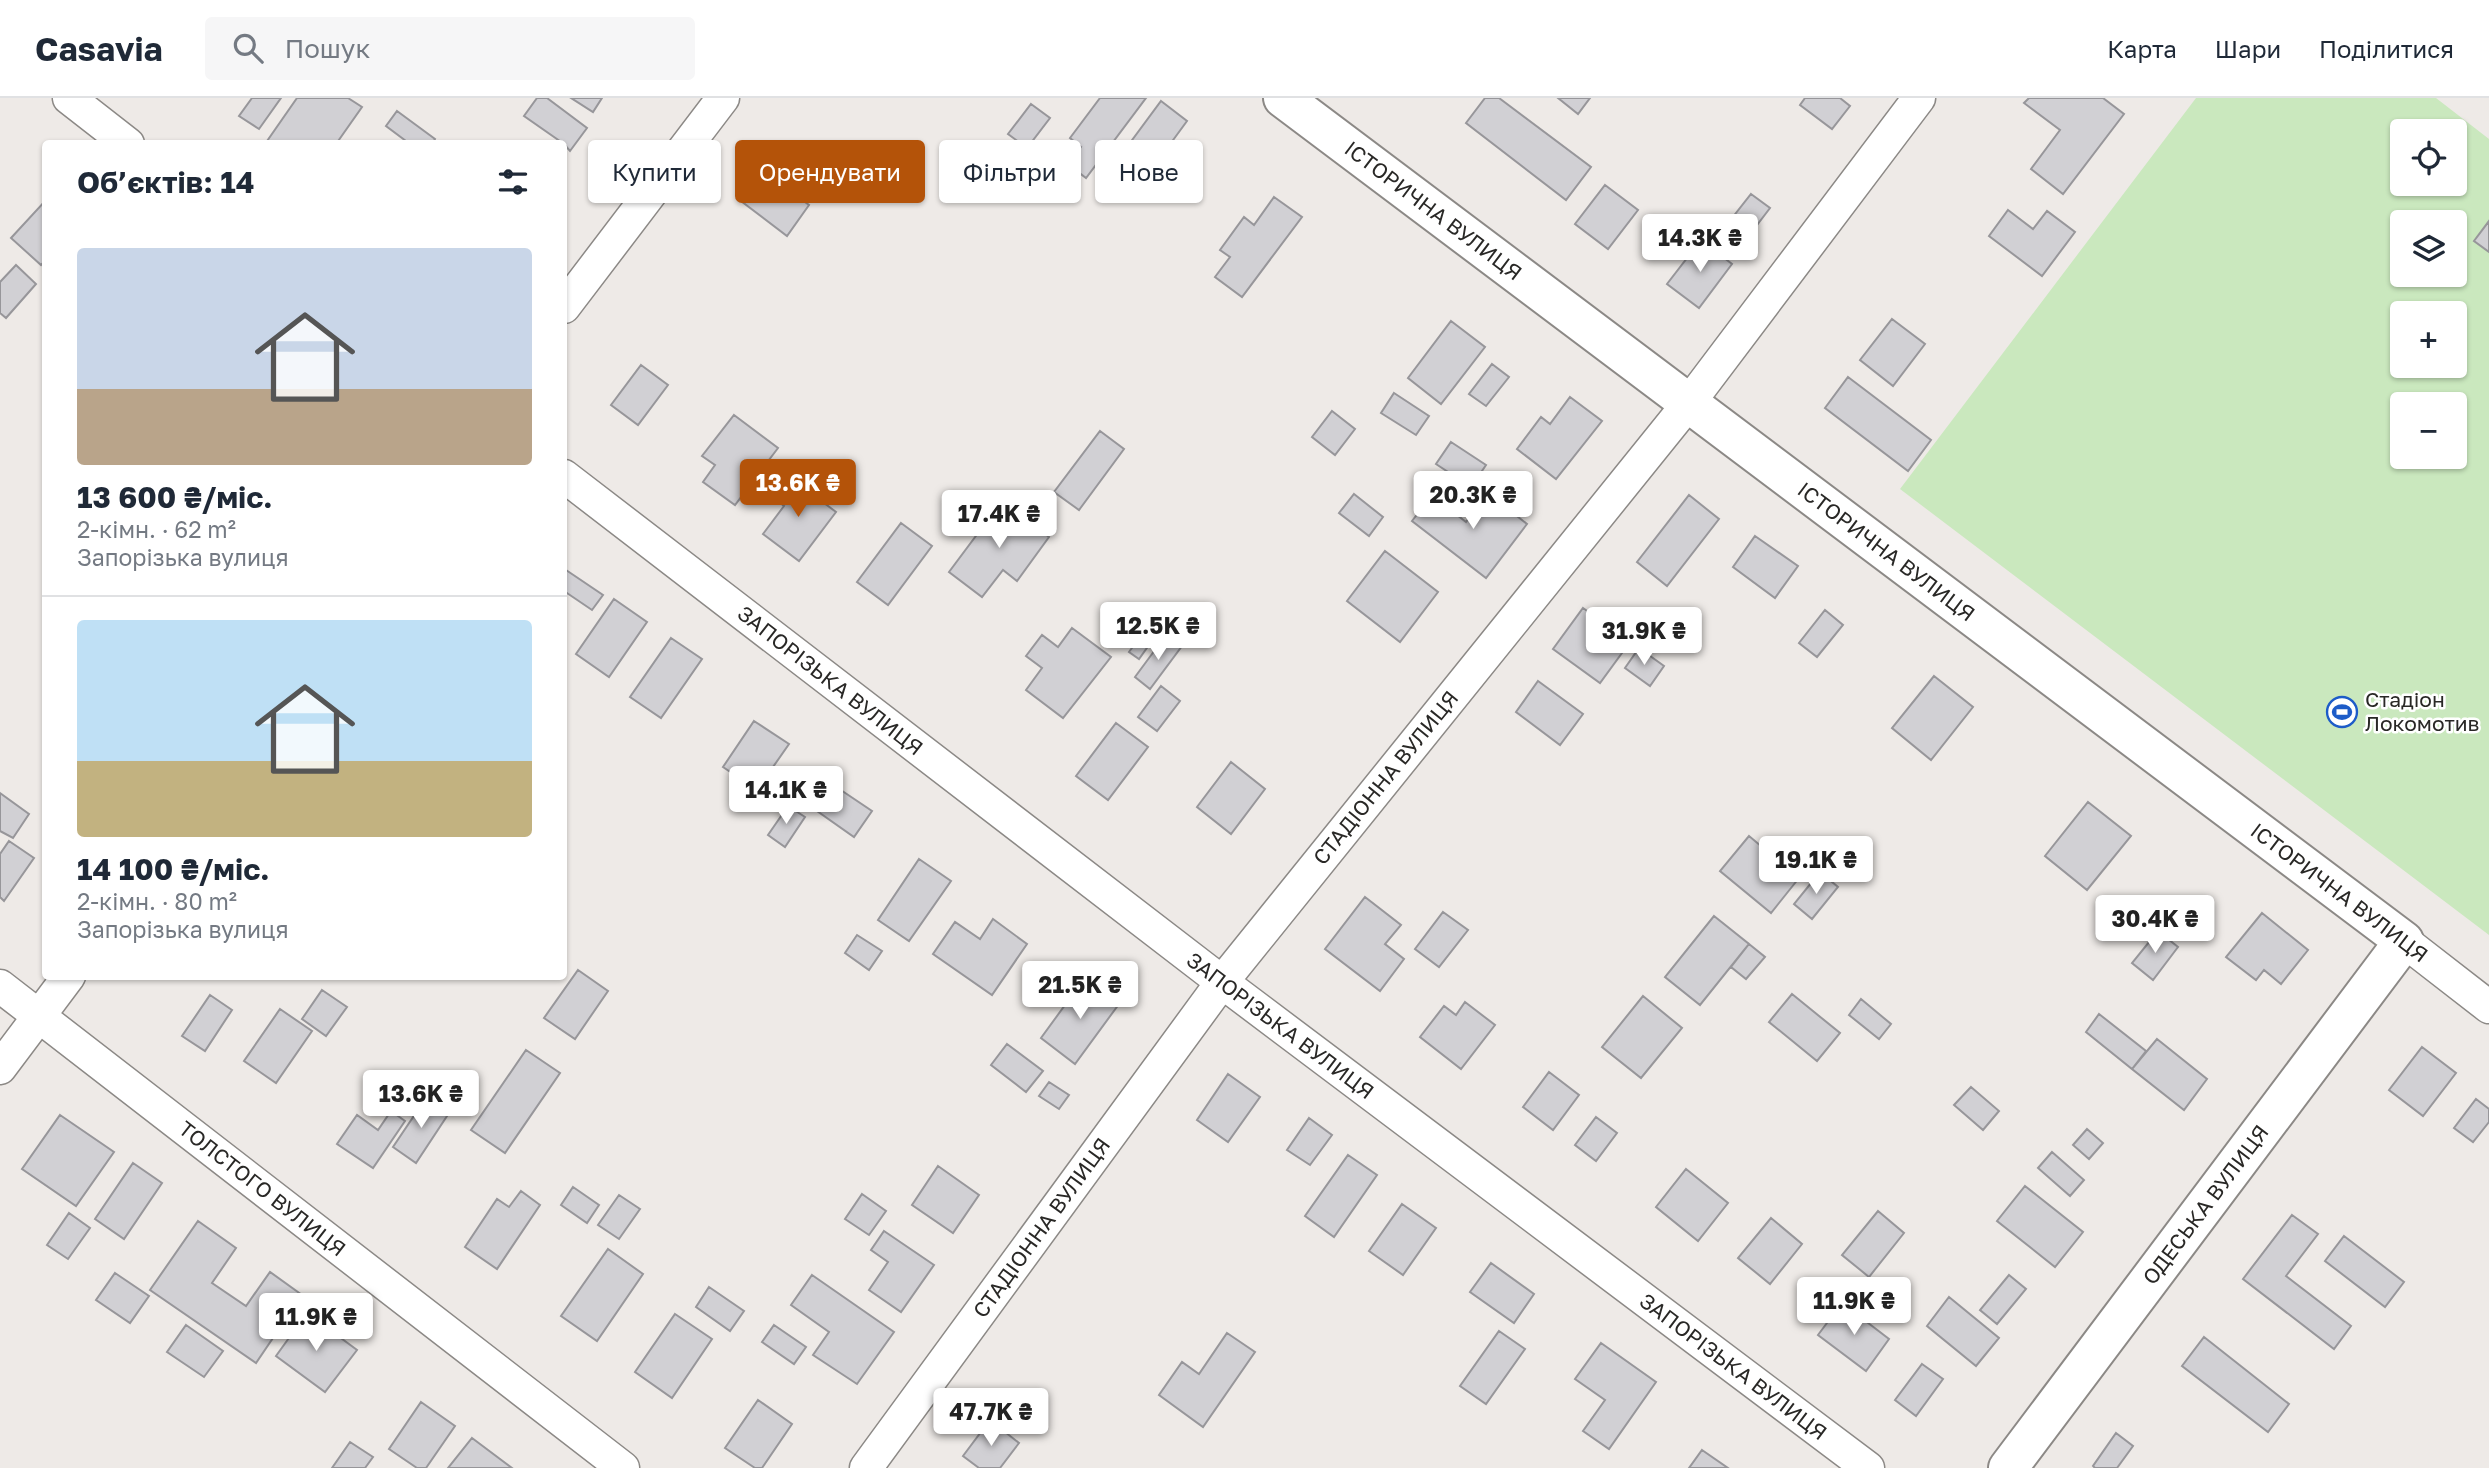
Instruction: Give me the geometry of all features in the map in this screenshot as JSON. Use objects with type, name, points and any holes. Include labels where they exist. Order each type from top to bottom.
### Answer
[{"type":"street","points":[[69,98],[123,140]]},
{"type":"street","points":[[567,303],[723,98]]},
{"type":"street","name":"ІСТОРИЧНА ВУЛИЦЯ","points":[[1283,98],[2489,1007]]},
{"type":"street","name":"СТАДІОННА ВУЛИЦЯ","points":[[866,1468],[1222,982],[1688,404],[1919,98]]},
{"type":"street","name":"ЗАПОРІЗЬКА ВУЛИЦЯ","points":[[567,478],[1222,982],[1868,1468]]},
{"type":"street","name":"ОДЕСЬКА ВУЛИЦЯ","points":[[2008,1468],[2404,942]]},
{"type":"street","points":[[0,1068],[66,980]]},
{"type":"street","name":"ТОЛСТОГО ВУЛИЦЯ","points":[[0,986],[623,1468]]},
{"type":"green space","name":"Стадіон Локомотив","points":[[2196,98],[2436,98],[2463,119],[2390,119],[2390,196],[2467,196],[2467,122],[2489,139],[2489,935],[1900,489]]},
{"type":"building","points":[[252,98],[281,98],[259,129],[239,116]]},
{"type":"building","points":[[297,98],[348,98],[362,107],[339,140],[268,140]]},
{"type":"building","points":[[537,98],[547,98],[587,128],[570,151],[567,140],[558,140],[524,116]]},
{"type":"building","points":[[571,98],[602,98],[593,112]]},
{"type":"building","points":[[1100,98],[1146,98],[1114,140],[1095,140],[1095,166],[1086,178],[1081,174],[1081,140],[1070,138]]},
{"type":"building","points":[[1485,98],[1499,98],[1591,167],[1566,200],[1466,123]]},
{"type":"building","points":[[1558,98],[1590,98],[1578,114]]},
{"type":"building","points":[[1805,98],[1840,98],[1850,106],[1832,129],[1800,105]]},
{"type":"building","points":[[2029,98],[2103,98],[2124,114],[2063,194],[2031,169],[2060,130],[2024,103]]},
{"type":"building","points":[[1161,101],[1187,121],[1173,140],[1132,140]]},
{"type":"building","points":[[1031,104],[1050,118],[1033,140],[1016,140],[1008,134]]},
{"type":"building","points":[[397,111],[435,139],[405,140],[386,126]]},
{"type":"building","points":[[1605,185],[1638,210],[1608,249],[1575,224]]},
{"type":"building","points":[[1751,194],[1770,208],[1744,242],[1725,227]]},
{"type":"building","points":[[1274,197],[1302,217],[1242,297],[1215,277],[1230,257],[1220,250],[1244,217],[1254,225]]},
{"type":"building","points":[[744,203],[809,205],[787,236]]},
{"type":"building","points":[[42,204],[42,264],[11,238]]},
{"type":"building","points":[[2008,210],[2033,229],[2047,211],[2075,232],[2042,276],[1989,236]]},
{"type":"building","points":[[2489,221],[2489,252],[2474,241]]},
{"type":"building","points":[[1701,240],[1732,264],[1699,308],[1667,284]]},
{"type":"building","points":[[16,265],[36,284],[6,318],[0,313],[0,282]]},
{"type":"building","points":[[1892,319],[1925,344],[1893,386],[1860,360]]},
{"type":"building","points":[[1451,321],[1485,347],[1441,404],[1408,378]]},
{"type":"building","points":[[1492,364],[1509,377],[1486,406],[1469,394]]},
{"type":"building","points":[[641,365],[668,385],[638,425],[611,405]]},
{"type":"building","points":[[1848,377],[1931,440],[1908,471],[1825,408]]},
{"type":"building","points":[[1394,393],[1429,416],[1416,435],[1381,413]]},
{"type":"building","points":[[1570,397],[1602,421],[1556,479],[1517,449],[1541,417],[1550,424]]},
{"type":"building","points":[[1332,411],[1355,429],[1335,455],[1312,437]]},
{"type":"building","points":[[734,415],[778,448],[735,505],[703,482],[715,465],[702,456]]},
{"type":"building","points":[[1100,431],[1124,449],[1079,510],[1054,492]]},
{"type":"building","points":[[1451,442],[1486,465],[1471,487],[1436,464]]},
{"type":"building","points":[[787,475],[836,512],[799,561],[763,534],[784,506],[771,495]]},
{"type":"building","points":[[1488,493],[1527,524],[1486,578],[1412,521],[1432,495],[1466,522]]},
{"type":"building","points":[[1354,494],[1383,517],[1369,536],[1339,513]]},
{"type":"building","points":[[1689,495],[1719,519],[1667,586],[1637,562]]},
{"type":"building","points":[[1002,501],[1049,537],[1017,581],[1003,570],[982,597],[949,572]]},
{"type":"building","points":[[901,523],[932,546],[888,605],[857,582]]},
{"type":"building","points":[[1755,536],[1798,566],[1775,598],[1733,567]]},
{"type":"building","points":[[1385,551],[1438,592],[1400,642],[1347,601]]},
{"type":"building","points":[[567,571],[603,595],[592,610],[567,593]]},
{"type":"building","points":[[614,599],[647,622],[609,677],[576,654]]},
{"type":"building","points":[[1583,608],[1630,642],[1600,683],[1553,649]]},
{"type":"building","points":[[1825,610],[1843,625],[1817,657],[1799,643]]},
{"type":"building","points":[[1157,614],[1166,621],[1139,659],[1129,652]]},
{"type":"building","points":[[1072,628],[1111,657],[1063,718],[1026,690],[1042,668],[1026,656],[1042,635],[1058,647]]},
{"type":"building","points":[[1166,635],[1182,646],[1150,689],[1135,677]]},
{"type":"building","points":[[671,638],[702,659],[661,718],[630,697]]},
{"type":"building","points":[[1639,648],[1664,666],[1650,686],[1625,668]]},
{"type":"building","points":[[1934,676],[1973,707],[1931,760],[1892,728]]},
{"type":"building","points":[[1538,681],[1583,714],[1560,745],[1516,712]]},
{"type":"building","points":[[1161,686],[1180,701],[1157,731],[1138,717]]},
{"type":"building","points":[[754,721],[789,744],[757,790],[723,767]]},
{"type":"building","points":[[1116,723],[1148,747],[1108,800],[1076,776]]},
{"type":"building","points":[[1231,762],[1265,789],[1231,834],[1197,807]]},
{"type":"building","points":[[817,774],[872,811],[854,837],[800,799]]},
{"type":"building","points":[[0,793],[29,814],[13,838],[0,831]]},
{"type":"building","points":[[2088,802],[2131,836],[2087,890],[2045,856]]},
{"type":"building","points":[[788,806],[805,817],[785,847],[768,835]]},
{"type":"building","points":[[1749,836],[1799,878],[1771,913],[1720,871]]},
{"type":"building","points":[[9,841],[34,858],[4,901],[0,897],[0,854]]},
{"type":"building","points":[[919,859],[951,881],[909,941],[878,920]]},
{"type":"building","points":[[1820,872],[1838,887],[1812,919],[1794,904]]},
{"type":"building","points":[[1365,897],[1401,925],[1385,944],[1404,959],[1380,991],[1325,949]]},
{"type":"building","points":[[1443,912],[1468,930],[1439,967],[1415,949]]},
{"type":"building","points":[[2262,913],[2308,950],[2281,984],[2264,970],[2256,980],[2226,957]]},
{"type":"building","points":[[1714,916],[1749,944],[1700,1005],[1665,977]]},
{"type":"building","points":[[993,919],[1027,944],[992,995],[933,954],[955,922],[980,939]]},
{"type":"building","points":[[2158,931],[2178,947],[2153,980],[2132,963]]},
{"type":"building","points":[[857,935],[882,951],[869,970],[845,953]]},
{"type":"building","points":[[1749,944],[1765,957],[1746,979],[1731,967]]},
{"type":"building","points":[[578,970],[608,991],[575,1039],[544,1018]]},
{"type":"building","points":[[1084,979],[1119,1004],[1075,1064],[1041,1038]]},
{"type":"building","points":[[322,990],[347,1007],[326,1036],[302,1019]]},
{"type":"building","points":[[1792,994],[1840,1033],[1817,1061],[1769,1022]]},
{"type":"building","points":[[210,995],[232,1010],[205,1051],[182,1036]]},
{"type":"building","points":[[1643,996],[1682,1028],[1641,1078],[1602,1047]]},
{"type":"building","points":[[1861,999],[1891,1024],[1879,1039],[1849,1015]]},
{"type":"building","points":[[1465,1002],[1495,1025],[1461,1069],[1420,1037],[1444,1006],[1456,1015]]},
{"type":"building","points":[[280,1009],[312,1031],[276,1083],[244,1061]]},
{"type":"building","points":[[2099,1014],[2146,1051],[2132,1069],[2086,1032]]},
{"type":"building","points":[[2157,1039],[2207,1079],[2184,1110],[2132,1069]]},
{"type":"building","points":[[1007,1044],[1043,1071],[1026,1092],[991,1065]]},
{"type":"building","points":[[2422,1047],[2456,1073],[2423,1116],[2389,1090]]},
{"type":"building","points":[[526,1050],[560,1073],[505,1153],[471,1130]]},
{"type":"building","points":[[1549,1072],[1579,1095],[1553,1130],[1523,1107]]},
{"type":"building","points":[[1228,1074],[1260,1097],[1228,1142],[1197,1120]]},
{"type":"building","points":[[1049,1082],[1069,1095],[1059,1109],[1039,1096]]},
{"type":"building","points":[[1971,1087],[1999,1111],[1983,1130],[1954,1105]]},
{"type":"building","points":[[426,1098],[449,1113],[416,1163],[393,1147]]},
{"type":"building","points":[[2476,1099],[2489,1109],[2489,1122],[2473,1142],[2454,1128]]},
{"type":"building","points":[[391,1111],[405,1121],[373,1168],[337,1144],[357,1115],[378,1130]]},
{"type":"building","points":[[60,1115],[114,1152],[76,1206],[22,1169]]},
{"type":"building","points":[[1596,1117],[1617,1133],[1596,1161],[1575,1145]]},
{"type":"building","points":[[1309,1118],[1332,1135],[1310,1165],[1287,1150]]},
{"type":"building","points":[[2087,1129],[2103,1143],[2089,1159],[2073,1145]]},
{"type":"building","points":[[2052,1152],[2084,1180],[2070,1196],[2038,1168]]},
{"type":"building","points":[[1348,1155],[1377,1175],[1334,1237],[1305,1216]]},
{"type":"building","points":[[133,1163],[162,1183],[124,1239],[95,1219]]},
{"type":"building","points":[[938,1166],[979,1195],[953,1233],[912,1205]]},
{"type":"building","points":[[1686,1169],[1728,1203],[1698,1241],[1656,1207]]},
{"type":"building","points":[[2025,1186],[2083,1232],[2055,1267],[1997,1221]]},
{"type":"building","points":[[573,1187],[599,1205],[587,1223],[561,1205]]},
{"type":"building","points":[[521,1191],[540,1205],[497,1269],[465,1247],[497,1199],[509,1207]]},
{"type":"building","points":[[862,1194],[886,1211],[869,1235],[845,1219]]},
{"type":"building","points":[[619,1195],[640,1209],[619,1239],[598,1225]]},
{"type":"building","points":[[1402,1204],[1436,1228],[1403,1275],[1369,1251]]},
{"type":"building","points":[[1878,1211],[1904,1233],[1869,1277],[1842,1255]]},
{"type":"building","points":[[69,1213],[90,1228],[68,1259],[47,1245]]},
{"type":"building","points":[[2292,1215],[2318,1234],[2286,1276],[2351,1326],[2334,1349],[2243,1279]]},
{"type":"building","points":[[1771,1218],[1802,1244],[1770,1284],[1738,1258]]},
{"type":"building","points":[[198,1221],[236,1248],[212,1283],[246,1306],[270,1272],[302,1295],[256,1363],[150,1290]]},
{"type":"building","points":[[884,1231],[934,1265],[901,1312],[869,1290],[888,1262],[871,1250]]},
{"type":"building","points":[[2344,1236],[2404,1282],[2385,1307],[2325,1261]]},
{"type":"building","points":[[608,1249],[643,1274],[597,1341],[561,1316]]},
{"type":"building","points":[[1491,1263],[1534,1294],[1514,1323],[1470,1292]]},
{"type":"building","points":[[115,1273],[149,1296],[130,1323],[96,1300]]},
{"type":"building","points":[[812,1275],[894,1332],[857,1384],[813,1355],[829,1332],[791,1305]]},
{"type":"building","points":[[2009,1275],[2026,1289],[1997,1324],[1980,1310]]},
{"type":"building","points":[[709,1287],[744,1311],[730,1331],[696,1307]]},
{"type":"building","points":[[1949,1297],[1999,1338],[1976,1366],[1927,1326]]},
{"type":"building","points":[[1842,1303],[1889,1339],[1866,1371],[1818,1335]]},
{"type":"building","points":[[307,1313],[357,1350],[325,1392],[276,1356]]},
{"type":"building","points":[[675,1314],[712,1339],[672,1398],[635,1372]]},
{"type":"building","points":[[186,1325],[223,1351],[204,1377],[167,1352]]},
{"type":"building","points":[[774,1325],[806,1347],[794,1364],[762,1342]]},
{"type":"building","points":[[1499,1331],[1525,1349],[1486,1404],[1460,1386]]},
{"type":"building","points":[[1227,1333],[1255,1352],[1203,1427],[1159,1395],[1182,1362],[1199,1374]]},
{"type":"building","points":[[2204,1337],[2289,1404],[2268,1432],[2182,1366]]},
{"type":"building","points":[[1601,1343],[1656,1382],[1609,1449],[1583,1431],[1605,1400],[1575,1379]]},
{"type":"building","points":[[1922,1364],[1943,1379],[1916,1416],[1895,1400]]},
{"type":"building","points":[[758,1400],[792,1424],[762,1468],[755,1468],[725,1448]]},
{"type":"building","points":[[421,1402],[455,1426],[426,1468],[417,1468],[389,1449]]},
{"type":"building","points":[[990,1420],[1019,1443],[1000,1468],[979,1468],[963,1456]]},
{"type":"building","points":[[2116,1433],[2133,1446],[2117,1468],[2095,1468],[2093,1466]]},
{"type":"building","points":[[472,1438],[512,1468],[448,1468]]},
{"type":"building","points":[[350,1442],[373,1457],[365,1468],[332,1468]]},
{"type":"building","points":[[1702,1450],[1728,1468],[1689,1468]]},
{"type":"place","name":"Стадіон Локомотив","points":[[2342,712]]}]
